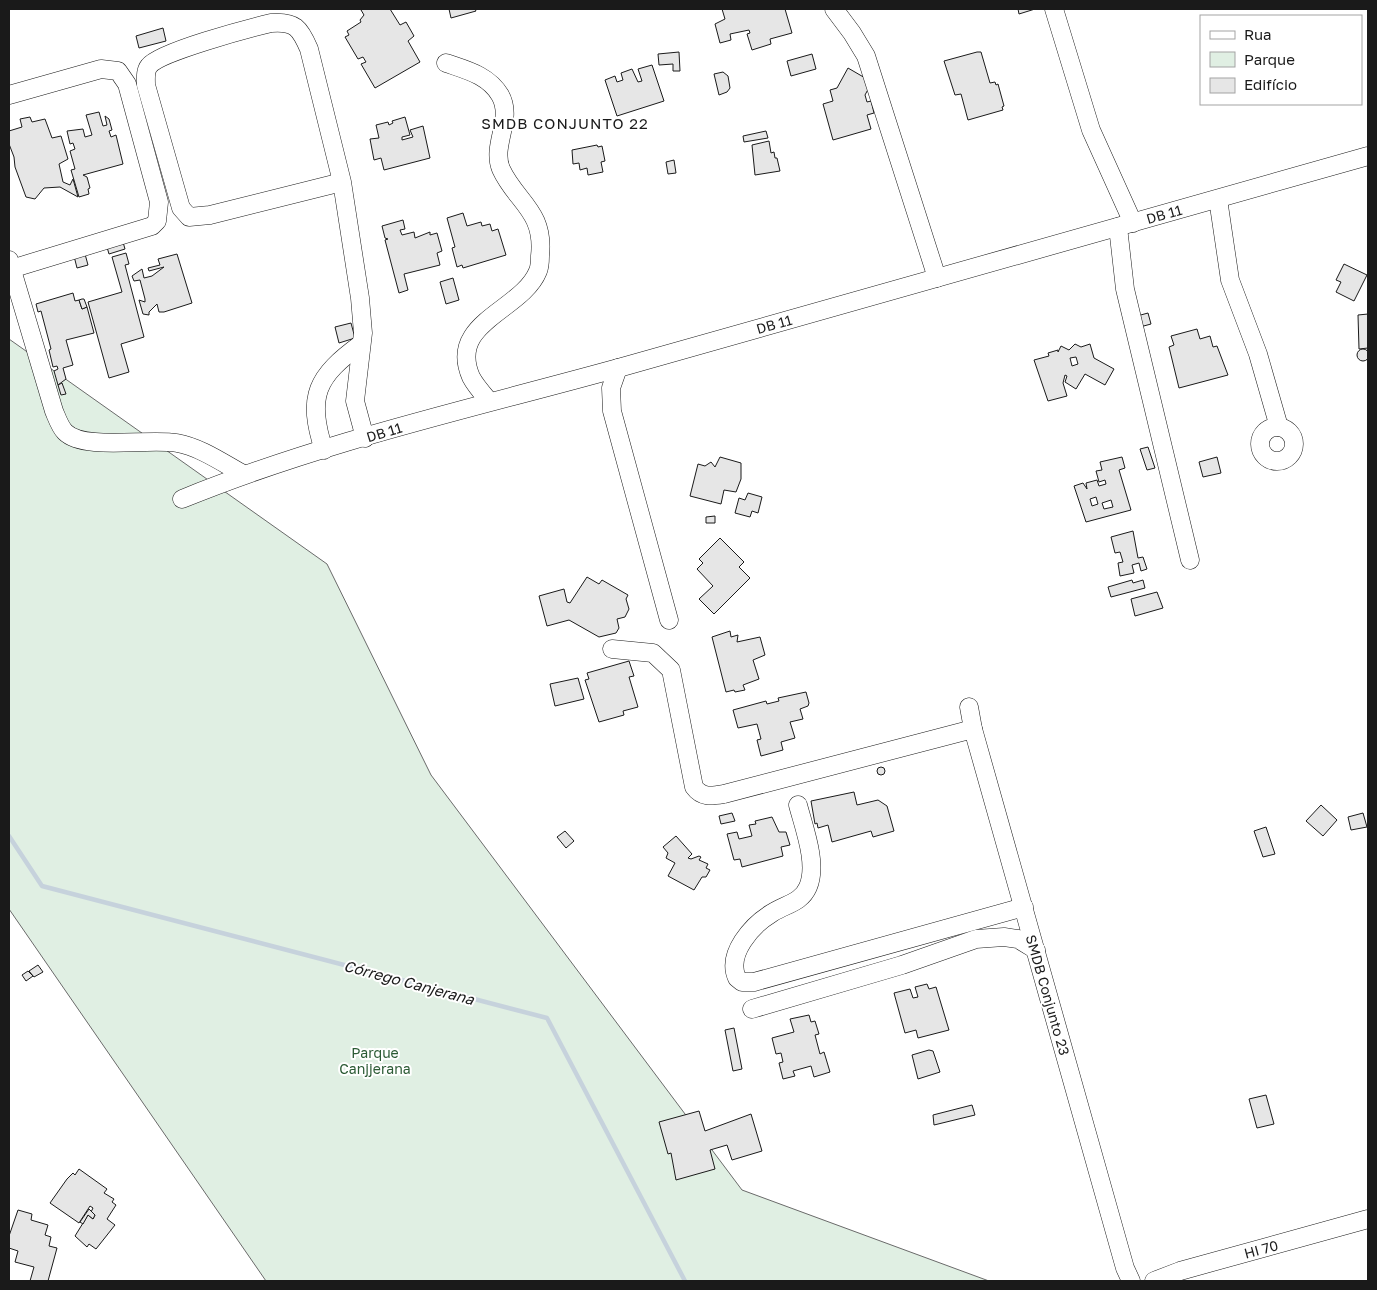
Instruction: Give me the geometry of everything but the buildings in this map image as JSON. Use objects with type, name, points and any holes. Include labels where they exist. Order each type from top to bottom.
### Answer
[{"type":"street","points":[[834,9],[866,56],[937,278]]},
{"type":"street","points":[[1054,9],[1091,130],[1126,225],[1125,289],[1190,560]]},
{"type":"street","points":[[342,182],[210,215],[189,217],[181,208],[146,84],[146,74],[149,66],[167,55],[271,23],[286,21],[298,28],[309,49],[342,182],[362,318],[355,401],[365,438]]},
{"type":"street","points":[[446,63],[478,75],[492,84],[501,96],[504,110],[504,129],[498,156],[500,167],[536,221],[541,244],[538,270],[525,292],[490,318],[476,331],[469,343],[466,359],[471,378],[489,401]]},
{"type":"street","points":[[9,95],[101,69],[118,71],[127,84],[159,202],[157,220],[152,226],[10,265],[54,411],[64,431],[74,439],[86,442],[158,441],[180,443],[243,474]]},
{"type":"street","name":"DB 11","points":[[182,499],[243,474],[489,401],[618,368],[1368,156]]},
{"type":"street","points":[[1218,199],[1230,280],[1258,354],[1279,427]]},
{"type":"street","points":[[324,450],[314,408],[319,389],[327,373],[340,359],[361,344]]},
{"type":"street","points":[[618,368],[611,388],[612,411],[669,620]]},
{"type":"street","points":[[612,649],[653,653],[671,670],[694,788],[698,793],[705,796],[724,794],[973,729]]},
{"type":"street","name":"SMDB Conjunto 23","points":[[969,707],[973,729],[1125,1268],[1131,1281]]},
{"type":"street","points":[[798,805],[811,855],[809,885],[802,898],[772,912],[756,924],[746,937],[737,952],[734,966],[737,978],[742,982],[754,982],[1024,907]]},
{"type":"street","points":[[752,1009],[902,965],[976,938],[1004,936],[1018,939],[1036,950]]},
{"type":"street","name":"HI 70","points":[[1154,1281],[1180,1271],[1368,1219]]},
{"type":"green space","name":"Parque Canjjerana","points":[[9,339],[327,564],[431,775],[742,1190],[989,1281],[266,1281],[9,909]]},
{"type":"waterway","name":"Córrego Canjerana","points":[[9,836],[42,886],[547,1018],[685,1281]]},
{"type":"district","name":"SMDB CONJUNTO 22","points":[[565,123]]}]
